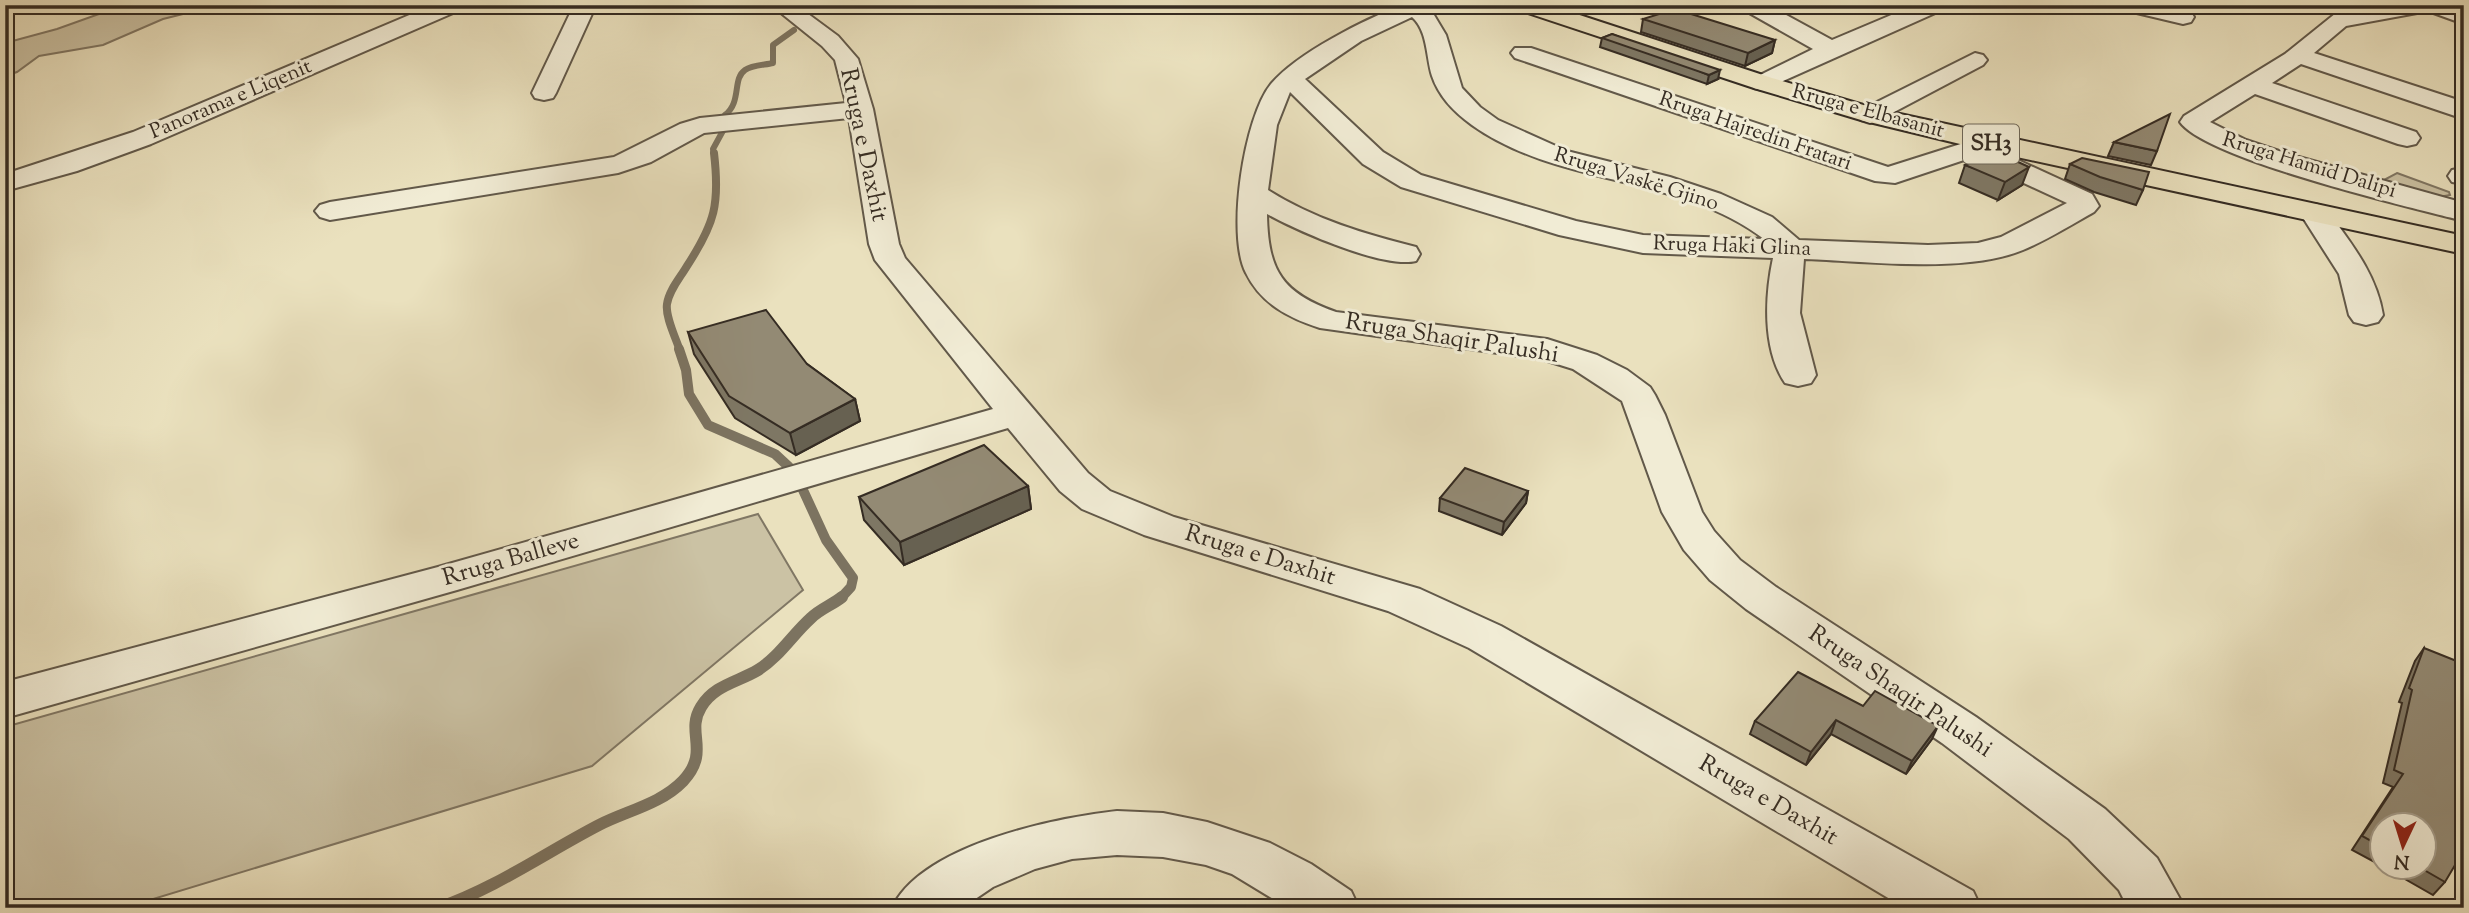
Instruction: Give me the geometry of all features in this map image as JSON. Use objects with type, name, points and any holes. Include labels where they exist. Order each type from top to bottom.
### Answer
[{"type":"main road","name":"Rruga e Elbasanit","points":[[1527,5],[1763,83],[1981,146],[2464,245]]},
{"type":"street","name":"Panorama e Liqenit","points":[[5,183],[67,166],[129,143],[452,5]]},
{"type":"street","points":[[544,93],[585,5]]},
{"type":"street","name":"Rruga e Daxhit","points":[[782,5],[830,41],[846,59],[860,109],[883,235],[891,260],[1074,482],[1096,500],[1159,526],[1404,600],[1444,616],[1486,637],[1953,908]]},
{"type":"street","points":[[1752,5],[1831,49]]},
{"type":"street","points":[[1763,83],[1831,49],[1934,5]]},
{"type":"street","points":[[2132,5],[2183,17]]},
{"type":"street","points":[[2344,10],[2426,5]]},
{"type":"street","points":[[2432,5],[2464,17]]},
{"type":"street","name":"Rruga Shaqir Palushi","points":[[1420,7],[1363,28],[1291,79],[1279,89],[1269,105],[1262,132],[1252,233],[1258,268],[1279,297],[1292,306],[1332,321],[1547,349],[1585,362],[1637,395],[1647,415],[1682,512],[1699,540],[1725,570],[1761,598],[1959,730],[2087,824],[2138,874],[2157,908]]},
{"type":"street","name":"Rruga Vaskë Gjino","points":[[1420,7],[1434,31],[1437,51],[1449,88],[1489,126],[1557,157],[1658,182],[1704,197],[1772,230],[1783,237],[1790,250]]},
{"type":"street","name":"Rruga Hamid Dalipi","points":[[2344,10],[2297,55],[2193,122],[2197,128],[2246,149],[2464,212]]},
{"type":"street","name":"Rruga Hajredin Fratari","points":[[1523,52],[1885,175],[1895,175],[1981,146]]},
{"type":"street","points":[[2297,55],[2464,111]]},
{"type":"street","points":[[1870,115],[1975,60]]},
{"type":"street","name":"Rruga Haki Glina","points":[[1291,79],[1373,158],[1410,181],[1570,229],[1643,244],[1928,254],[1978,253],[2011,244],[2084,206],[2082,200],[1981,146]]},
{"type":"street","points":[[2250,84],[2407,138]]},
{"type":"street","points":[[330,211],[618,165],[643,157],[683,132],[700,126],[860,109]]},
{"type":"street","points":[[1255,194],[1301,223],[1360,243],[1405,254]]},
{"type":"street","points":[[2315,213],[2359,280],[2365,296],[2366,315]]},
{"type":"street","points":[[1790,250],[1783,285],[1782,319],[1798,375]]},
{"type":"street","name":"Rruga Balleve","points":[[5,700],[442,580],[1016,414]]},
{"type":"street","points":[[920,908],[980,867],[1031,847],[1080,836],[1129,832],[1179,836],[1233,850],[1271,866],[1306,887],[1331,908]]},
{"type":"shaded area","points":[[124,5],[250,5],[163,19],[103,45],[39,56],[17,72],[5,76],[5,43],[57,29]]},
{"type":"shaded area","points":[[2397,173],[2449,192],[2450,195],[2439,197],[2382,181]]},
{"type":"shaded area","points":[[758,514],[803,590],[592,766],[153,899],[150,908],[5,908],[5,727]]},
{"type":"building","points":[[1675,9],[1775,40],[1748,53],[1643,19]]},
{"type":"building","points":[[1612,34],[1720,70],[1709,75],[1602,38]]},
{"type":"building","points":[[2170,114],[2157,151],[2114,142]]},
{"type":"building","points":[[1994,151],[2029,167],[2005,182],[1965,165]]},
{"type":"building","points":[[2082,158],[2149,172],[2143,190],[2100,177],[2070,164]]},
{"type":"building","points":[[766,310],[807,364],[855,399],[790,433],[729,396],[688,332]]},
{"type":"building","points":[[984,445],[1028,486],[900,542],[859,497]]},
{"type":"building","points":[[1465,468],[1528,491],[1504,522],[1440,498]]},
{"type":"building","points":[[2424,648],[2464,664],[2464,850],[2445,882],[2438,878],[2438,811],[2379,811],[2403,774],[2394,770],[2412,690],[2409,688]]},
{"type":"building","points":[[1798,672],[1863,706],[1875,691],[1938,726],[1912,761],[1836,720],[1811,752],[1755,721]]},
{"type":"building","points":[[2368,827],[2368,839],[2362,836]]},
{"type":"waterway","points":[[727,120],[725,115],[733,104],[741,74],[751,67],[773,63],[773,45],[794,30]]},
{"type":"waterway","points":[[714,155],[713,149],[725,127]]},
{"type":"waterway","points":[[680,351],[669,321],[667,304],[672,289],[709,225],[716,186],[714,153]]},
{"type":"waterway","points":[[679,349],[686,370],[689,394],[708,425],[775,454],[789,467]]},
{"type":"waterway","points":[[803,490],[826,540],[853,578],[851,587],[842,597]]},
{"type":"waterway","points":[[438,908],[480,891],[599,825],[654,801],[674,789],[691,770],[695,760],[695,725],[706,700],[719,689],[766,665],[804,624],[842,597]]}]
